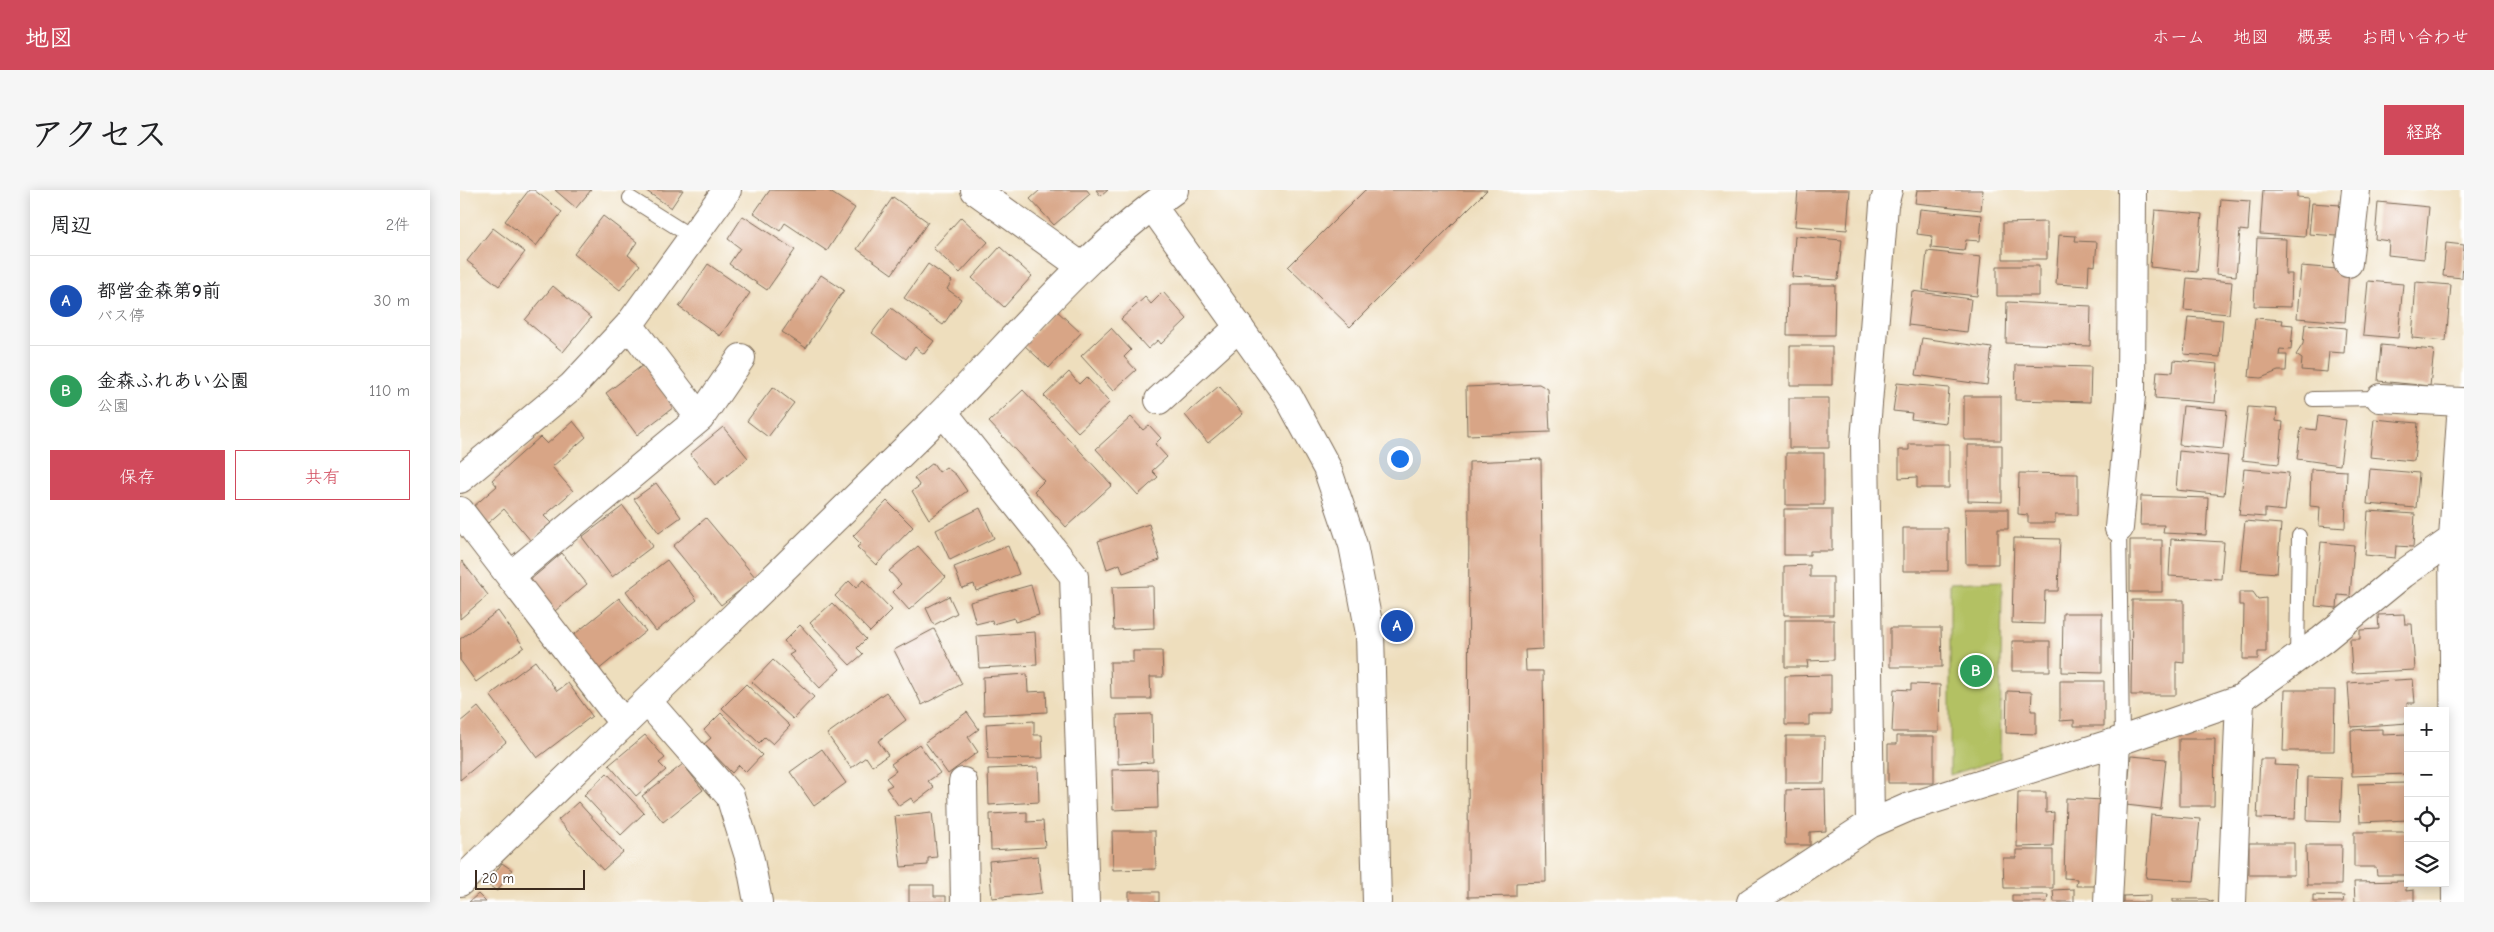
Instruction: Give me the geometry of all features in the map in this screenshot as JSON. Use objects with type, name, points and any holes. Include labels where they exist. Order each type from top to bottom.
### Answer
[{"type":"street","points":[[460,479],[572,386],[629,325],[727,190]]},
{"type":"street","points":[[976,190],[1081,266]]},
{"type":"street","points":[[460,882],[648,702],[943,412],[1081,266],[1116,234],[1174,190]]},
{"type":"street","points":[[1870,824],[1865,441],[1884,205],[1888,190]]},
{"type":"street","points":[[2119,528],[2131,396],[2132,190]]},
{"type":"street","points":[[2348,263],[2356,190]]},
{"type":"street","points":[[1152,206],[1288,396],[1327,468],[1353,545],[1370,633],[1377,902]]},
{"type":"street","points":[[629,325],[700,418]]},
{"type":"street","points":[[1159,400],[1239,327]]},
{"type":"street","points":[[510,576],[700,418],[741,358]]},
{"type":"street","points":[[2380,398],[2462,402],[2456,902]]},
{"type":"street","points":[[943,412],[1074,576],[1084,902]]},
{"type":"street","points":[[460,511],[624,724]]},
{"type":"street","points":[[1751,902],[1870,824],[1909,807],[2240,699],[2297,658],[2403,574],[2459,537]]},
{"type":"street","points":[[2232,902],[2240,699]]},
{"type":"street","points":[[648,702],[730,796],[750,860],[758,902]]},
{"type":"street","points":[[2108,902],[2119,740]]},
{"type":"street","points":[[964,782],[965,902]]},
{"type":"lane","points":[[630,198],[692,237]]},
{"type":"lane","points":[[2313,399],[2380,398]]},
{"type":"lane","points":[[2119,528],[2119,740]]},
{"type":"lane","points":[[2297,658],[2299,536]]},
{"type":"green space","points":[[2002,581],[2000,759],[1950,775],[1950,583]]},
{"type":"building","points":[[529,190],[534,190],[562,212],[536,246],[505,221]]},
{"type":"building","points":[[555,190],[591,190],[576,208]]},
{"type":"building","points":[[645,190],[683,190],[671,208]]},
{"type":"building","points":[[770,190],[827,190],[855,208],[827,251],[785,223],[780,231],[754,213]]},
{"type":"building","points":[[1040,190],[1087,190],[1090,194],[1054,225],[1030,199]]},
{"type":"building","points":[[1096,190],[1108,190],[1101,196]]},
{"type":"building","points":[[1365,190],[1487,190],[1350,327],[1288,267]]},
{"type":"building","points":[[1798,190],[1850,190],[1847,230],[1795,226]]},
{"type":"building","points":[[1917,190],[1983,190],[1981,210],[1915,203]]},
{"type":"building","points":[[2263,190],[2297,190],[2297,197],[2308,198],[2305,237],[2260,234]]},
{"type":"building","points":[[893,197],[928,222],[892,274],[857,249]]},
{"type":"building","points":[[2221,199],[2250,201],[2248,231],[2240,230],[2236,276],[2216,274]]},
{"type":"building","points":[[2378,202],[2429,207],[2424,259],[2388,255],[2389,241],[2375,239]]},
{"type":"building","points":[[2312,203],[2340,205],[2337,236],[2309,234]]},
{"type":"building","points":[[1920,209],[1982,215],[1980,241],[1966,240],[1964,251],[1931,248],[1932,236],[1917,234]]},
{"type":"building","points":[[2155,210],[2202,214],[2197,272],[2150,267]]},
{"type":"building","points":[[603,216],[637,242],[628,255],[640,265],[620,290],[574,254]]},
{"type":"building","points":[[743,216],[795,250],[767,290],[729,264],[740,248],[728,239]]},
{"type":"building","points":[[961,217],[988,242],[960,273],[933,248]]},
{"type":"building","points":[[2047,222],[2047,259],[2003,259],[2003,223]]},
{"type":"building","points":[[493,228],[525,252],[499,286],[467,261]]},
{"type":"building","points":[[2059,235],[2076,236],[2075,241],[2097,242],[2095,266],[2089,265],[2088,286],[2056,284]]},
{"type":"building","points":[[1795,236],[1842,240],[1838,280],[1792,277]]},
{"type":"building","points":[[2257,238],[2286,239],[2285,274],[2292,274],[2291,307],[2254,306]]},
{"type":"building","points":[[2446,243],[2464,245],[2462,278],[2443,276]]},
{"type":"building","points":[[1000,247],[1032,276],[1004,307],[972,278]]},
{"type":"building","points":[[1927,251],[1981,257],[1977,296],[1923,290]]},
{"type":"building","points":[[708,264],[750,293],[720,336],[679,307]]},
{"type":"building","points":[[928,264],[952,281],[947,289],[961,299],[943,325],[904,298]]},
{"type":"building","points":[[1997,266],[2039,266],[2039,296],[1997,296]]},
{"type":"building","points":[[2301,266],[2349,270],[2345,322],[2297,318]]},
{"type":"building","points":[[821,275],[844,290],[806,348],[782,332]]},
{"type":"building","points":[[2187,278],[2232,282],[2229,314],[2184,310]]},
{"type":"building","points":[[2368,281],[2403,284],[2398,338],[2363,335]]},
{"type":"building","points":[[2416,282],[2451,285],[2446,341],[2412,338]]},
{"type":"building","points":[[1788,285],[1835,285],[1834,335],[1787,335]]},
{"type":"building","points":[[553,286],[591,318],[563,352],[525,320]]},
{"type":"building","points":[[1912,291],[1971,299],[1967,332],[1908,325]]},
{"type":"building","points":[[1163,292],[1187,319],[1161,344],[1158,340],[1148,349],[1121,319],[1145,297],[1151,304]]},
{"type":"building","points":[[2007,302],[2091,306],[2090,346],[2006,343]]},
{"type":"building","points":[[891,308],[934,341],[924,354],[915,347],[906,359],[872,333]]},
{"type":"building","points":[[1056,310],[1081,333],[1049,368],[1024,345]]},
{"type":"building","points":[[2188,317],[2223,320],[2220,357],[2184,354]]},
{"type":"building","points":[[2255,318],[2283,320],[2282,324],[2293,325],[2291,350],[2280,349],[2279,355],[2287,355],[2286,371],[2278,371],[2261,378],[2249,377]]},
{"type":"building","points":[[2305,324],[2346,328],[2344,353],[2329,352],[2327,372],[2301,370],[2302,359],[2296,355],[2303,344]]},
{"type":"building","points":[[1111,328],[1131,350],[1124,357],[1136,370],[1113,391],[1081,356]]},
{"type":"building","points":[[1922,338],[1992,348],[1987,385],[1916,375]]},
{"type":"building","points":[[2381,345],[2434,350],[2430,386],[2378,381]]},
{"type":"building","points":[[1790,346],[1832,346],[1832,385],[1790,385]]},
{"type":"building","points":[[2174,360],[2218,364],[2215,403],[2155,398],[2157,371],[2173,372]]},
{"type":"building","points":[[643,365],[674,407],[637,435],[606,393]]},
{"type":"building","points":[[2016,365],[2091,367],[2090,402],[2015,400]]},
{"type":"building","points":[[1069,372],[1079,384],[1086,377],[1110,402],[1078,432],[1044,396]]},
{"type":"building","points":[[1897,383],[1949,388],[1946,423],[1911,419],[1912,413],[1893,411]]},
{"type":"building","points":[[1539,384],[1548,389],[1550,432],[1467,435],[1466,387]]},
{"type":"building","points":[[1219,386],[1243,414],[1208,443],[1185,415]]},
{"type":"building","points":[[773,387],[794,403],[768,437],[747,421]]},
{"type":"building","points":[[1023,390],[1112,485],[1066,527],[1034,491],[1044,481],[989,422]]},
{"type":"building","points":[[1964,396],[2001,396],[2001,440],[1964,440]]},
{"type":"building","points":[[1789,398],[1829,398],[1829,448],[1789,448]]},
{"type":"building","points":[[2183,406],[2227,410],[2223,449],[2179,445]]},
{"type":"building","points":[[2248,407],[2277,409],[2276,421],[2283,422],[2279,464],[2242,460]]},
{"type":"building","points":[[2318,416],[2346,420],[2340,465],[2297,459],[2301,428],[2316,430]]},
{"type":"building","points":[[1131,417],[1143,430],[1149,425],[1161,438],[1155,444],[1167,457],[1152,471],[1158,477],[1138,495],[1096,449]]},
{"type":"building","points":[[2374,419],[2418,423],[2414,461],[2370,457]]},
{"type":"building","points":[[573,421],[586,437],[552,467],[573,491],[544,516],[551,523],[531,541],[504,509],[488,523],[473,507],[497,486],[492,480],[540,437],[547,444]]},
{"type":"building","points":[[723,427],[748,458],[715,485],[690,454]]},
{"type":"building","points":[[1909,444],[1949,444],[1949,488],[1917,488],[1917,477],[1899,478],[1899,450],[1909,450]]},
{"type":"building","points":[[1968,445],[2002,445],[2002,502],[1968,501]]},
{"type":"building","points":[[2179,451],[2228,456],[2224,495],[2176,490]]},
{"type":"building","points":[[1786,453],[1824,453],[1824,505],[1786,505]]},
{"type":"building","points":[[1541,459],[1543,649],[1525,650],[1526,671],[1543,671],[1546,882],[1516,883],[1516,896],[1468,897],[1469,462]]},
{"type":"building","points":[[933,463],[939,472],[946,467],[956,475],[967,491],[929,519],[912,491],[920,486],[914,478]]},
{"type":"building","points":[[2244,469],[2289,473],[2285,511],[2265,509],[2265,517],[2239,515]]},
{"type":"building","points":[[2311,469],[2347,471],[2345,528],[2319,526],[2320,507],[2310,506]]},
{"type":"building","points":[[2370,469],[2419,473],[2416,508],[2367,504]]},
{"type":"building","points":[[2019,473],[2078,474],[2078,515],[2055,515],[2055,523],[2028,523],[2028,515],[2018,514]]},
{"type":"building","points":[[656,483],[681,517],[659,533],[634,499]]},
{"type":"building","points":[[2141,496],[2208,498],[2206,535],[2163,533],[2164,525],[2140,525]]},
{"type":"building","points":[[887,501],[913,527],[876,565],[857,547],[861,544],[853,536]]},
{"type":"building","points":[[623,506],[653,546],[612,577],[582,537]]},
{"type":"building","points":[[980,508],[994,538],[950,560],[936,530]]},
{"type":"building","points":[[1784,509],[1832,509],[1832,551],[1810,551],[1810,555],[1784,555]]},
{"type":"building","points":[[1965,509],[2008,509],[2008,529],[1998,529],[1998,564],[1966,564]]},
{"type":"building","points":[[2368,511],[2415,514],[2413,547],[2396,546],[2395,558],[2365,555]]},
{"type":"building","points":[[706,518],[756,578],[721,605],[673,546]]},
{"type":"building","points":[[2245,521],[2281,524],[2277,573],[2240,570]]},
{"type":"building","points":[[1149,524],[1160,560],[1123,573],[1120,564],[1107,569],[1098,541]]},
{"type":"building","points":[[1903,528],[1948,528],[1948,571],[1903,571]]},
{"type":"building","points":[[2014,538],[2060,539],[2058,591],[2045,591],[2044,624],[2012,623]]},
{"type":"building","points":[[2171,539],[2224,542],[2221,579],[2169,576]]},
{"type":"building","points":[[2130,540],[2162,540],[2162,592],[2130,592]]},
{"type":"building","points":[[2321,542],[2354,545],[2350,596],[2338,595],[2337,608],[2315,606]]},
{"type":"building","points":[[918,546],[946,577],[909,610],[893,592],[901,584],[889,571]]},
{"type":"building","points":[[1008,546],[1019,574],[976,591],[974,584],[962,588],[954,567]]},
{"type":"building","points":[[562,553],[587,584],[555,611],[530,580]]},
{"type":"building","points":[[667,560],[697,600],[656,631],[626,591]]},
{"type":"building","points":[[462,561],[488,595],[460,619],[460,563]]},
{"type":"building","points":[[1810,565],[1810,577],[1833,577],[1833,615],[1784,615],[1784,566]]},
{"type":"building","points":[[863,580],[892,610],[870,632],[835,596],[849,581],[856,588]]},
{"type":"building","points":[[1031,585],[1039,615],[1015,622],[1014,618],[993,624],[992,620],[976,624],[970,602]]},
{"type":"building","points":[[1153,586],[1154,628],[1114,630],[1112,587]]},
{"type":"building","points":[[2239,592],[2253,592],[2258,599],[2266,598],[2266,652],[2258,652],[2258,659],[2243,659],[2244,605],[2239,605]]},
{"type":"building","points":[[949,596],[957,613],[934,625],[926,608]]},
{"type":"building","points":[[619,598],[646,631],[597,671],[570,638]]},
{"type":"building","points":[[2132,600],[2184,600],[2184,663],[2176,662],[2176,695],[2131,695]]},
{"type":"building","points":[[832,603],[866,639],[857,648],[863,654],[850,665],[810,623]]},
{"type":"building","points":[[498,611],[524,647],[476,682],[460,660],[460,639]]},
{"type":"building","points":[[2063,613],[2102,613],[2102,673],[2062,672]]},
{"type":"building","points":[[2404,614],[2405,624],[2412,624],[2415,670],[2352,673],[2350,639],[2360,639],[2360,630],[2379,629],[2378,615]]},
{"type":"building","points":[[1785,620],[1834,620],[1834,660],[1807,661],[1808,667],[1785,667]]},
{"type":"building","points":[[800,625],[840,669],[820,688],[789,655],[794,652],[784,641]]},
{"type":"building","points":[[1890,628],[1941,628],[1942,667],[1890,667]]},
{"type":"building","points":[[934,629],[962,684],[922,705],[894,650]]},
{"type":"building","points":[[1035,632],[1037,665],[979,668],[977,636]]},
{"type":"building","points":[[2012,641],[2050,641],[2050,671],[2012,671]]},
{"type":"building","points":[[1133,651],[1162,651],[1163,677],[1150,677],[1151,699],[1111,699],[1110,662],[1133,662]]},
{"type":"building","points":[[773,660],[814,697],[793,719],[752,682]]},
{"type":"building","points":[[535,661],[557,691],[568,683],[592,716],[537,758],[490,695]]},
{"type":"building","points":[[1027,674],[1028,692],[1046,691],[1047,712],[984,715],[983,677]]},
{"type":"building","points":[[1831,675],[1831,715],[1809,715],[1809,725],[1785,725],[1785,676]]},
{"type":"building","points":[[2413,679],[2415,703],[2407,703],[2407,707],[2404,707],[2404,723],[2351,727],[2348,683]]},
{"type":"building","points":[[2060,681],[2104,681],[2104,726],[2074,726],[2074,720],[2060,721]]},
{"type":"building","points":[[746,684],[790,726],[773,744],[765,737],[759,743],[722,708]]},
{"type":"building","points":[[1911,684],[1940,685],[1939,732],[1892,732],[1894,689],[1911,690]]},
{"type":"building","points":[[2285,690],[2335,690],[2334,751],[2283,751]]},
{"type":"building","points":[[2007,691],[2032,692],[2031,711],[2036,711],[2036,734],[2006,733]]},
{"type":"building","points":[[886,692],[906,720],[878,741],[888,755],[872,766],[866,757],[851,768],[827,734]]},
{"type":"building","points":[[478,707],[506,742],[460,780],[460,722]]},
{"type":"building","points":[[967,712],[979,729],[968,737],[978,752],[948,774],[925,742]]},
{"type":"building","points":[[721,713],[762,755],[746,772],[739,765],[732,773],[704,744],[711,738],[704,730]]},
{"type":"building","points":[[1152,714],[1153,762],[1118,764],[1117,715]]},
{"type":"building","points":[[1034,721],[1034,735],[1042,735],[1043,758],[988,759],[986,724]]},
{"type":"building","points":[[2383,729],[2383,735],[2404,734],[2404,774],[2352,776],[2351,730]]},
{"type":"building","points":[[645,735],[665,758],[659,763],[666,770],[636,796],[609,765]]},
{"type":"building","points":[[1786,736],[1825,736],[1824,783],[1786,783]]},
{"type":"building","points":[[1897,736],[1934,736],[1934,783],[1888,783],[1888,744],[1897,744]]},
{"type":"building","points":[[2179,739],[2215,739],[2214,806],[2179,806]]},
{"type":"building","points":[[919,744],[940,773],[928,781],[934,788],[914,803],[911,798],[899,806],[886,788],[892,785],[886,778],[896,771],[891,764]]},
{"type":"building","points":[[822,749],[846,783],[814,806],[790,772]]},
{"type":"building","points":[[2131,756],[2166,759],[2161,809],[2126,805]]},
{"type":"building","points":[[2260,759],[2275,759],[2274,765],[2297,766],[2295,819],[2257,818]]},
{"type":"building","points":[[683,764],[703,790],[663,822],[642,796]]},
{"type":"building","points":[[1038,767],[1039,802],[989,805],[988,769]]},
{"type":"building","points":[[1157,769],[1158,808],[1113,810],[1112,770]]},
{"type":"building","points":[[607,773],[644,813],[621,835],[584,795]]},
{"type":"building","points":[[2308,777],[2342,778],[2340,822],[2307,821]]},
{"type":"building","points":[[2404,783],[2404,820],[2360,822],[2358,784]]},
{"type":"building","points":[[1825,789],[1826,831],[1810,832],[1810,845],[1785,845],[1786,790]]},
{"type":"building","points":[[2018,792],[2046,792],[2046,813],[2054,812],[2053,846],[2017,847]]},
{"type":"building","points":[[2066,798],[2103,800],[2099,886],[2076,886],[2077,879],[2064,878]]},
{"type":"building","points":[[578,802],[623,852],[603,870],[558,820]]},
{"type":"building","points":[[932,812],[937,857],[928,858],[928,865],[901,867],[895,816]]},
{"type":"building","points":[[1027,812],[1027,822],[1043,821],[1045,847],[991,850],[990,814]]},
{"type":"building","points":[[2151,815],[2200,819],[2194,881],[2146,878]]},
{"type":"building","points":[[1112,831],[1155,831],[1156,869],[1113,870]]},
{"type":"building","points":[[2354,832],[2404,832],[2404,875],[2377,875],[2376,867],[2354,867]]},
{"type":"building","points":[[2249,843],[2294,843],[2294,875],[2249,875]]},
{"type":"building","points":[[2306,845],[2342,845],[2341,885],[2307,885]]},
{"type":"building","points":[[2016,850],[2053,850],[2053,888],[2004,888],[2003,858],[2016,858]]},
{"type":"building","points":[[1038,856],[1042,893],[992,898],[989,861]]},
{"type":"building","points":[[502,863],[512,870],[497,891],[487,884]]},
{"type":"building","points":[[2404,881],[2406,891],[2414,890],[2414,902],[2355,902],[2354,882]]},
{"type":"building","points":[[909,885],[934,885],[934,896],[946,896],[946,902],[909,902]]},
{"type":"building","points":[[2074,889],[2074,902],[2054,902],[2053,890]]},
{"type":"building","points":[[1129,892],[1159,892],[1159,902],[1129,902]]},
{"type":"building","points":[[478,894],[486,902],[469,902]]},
{"type":"building","points":[[2012,895],[2048,895],[2047,902],[2012,902]]},
{"type":"building","points":[[2150,895],[2150,902],[2123,902],[2123,896]]},
{"type":"building","points":[[2313,895],[2344,896],[2343,902],[2313,902]]},
{"type":"building","points":[[2173,899],[2206,899],[2213,902],[2173,902]]},
{"type":"place","name":"都営金森第9前","points":[[1397,626]]},
{"type":"place","name":"金森ふれあい公園","points":[[1976,671]]}]
